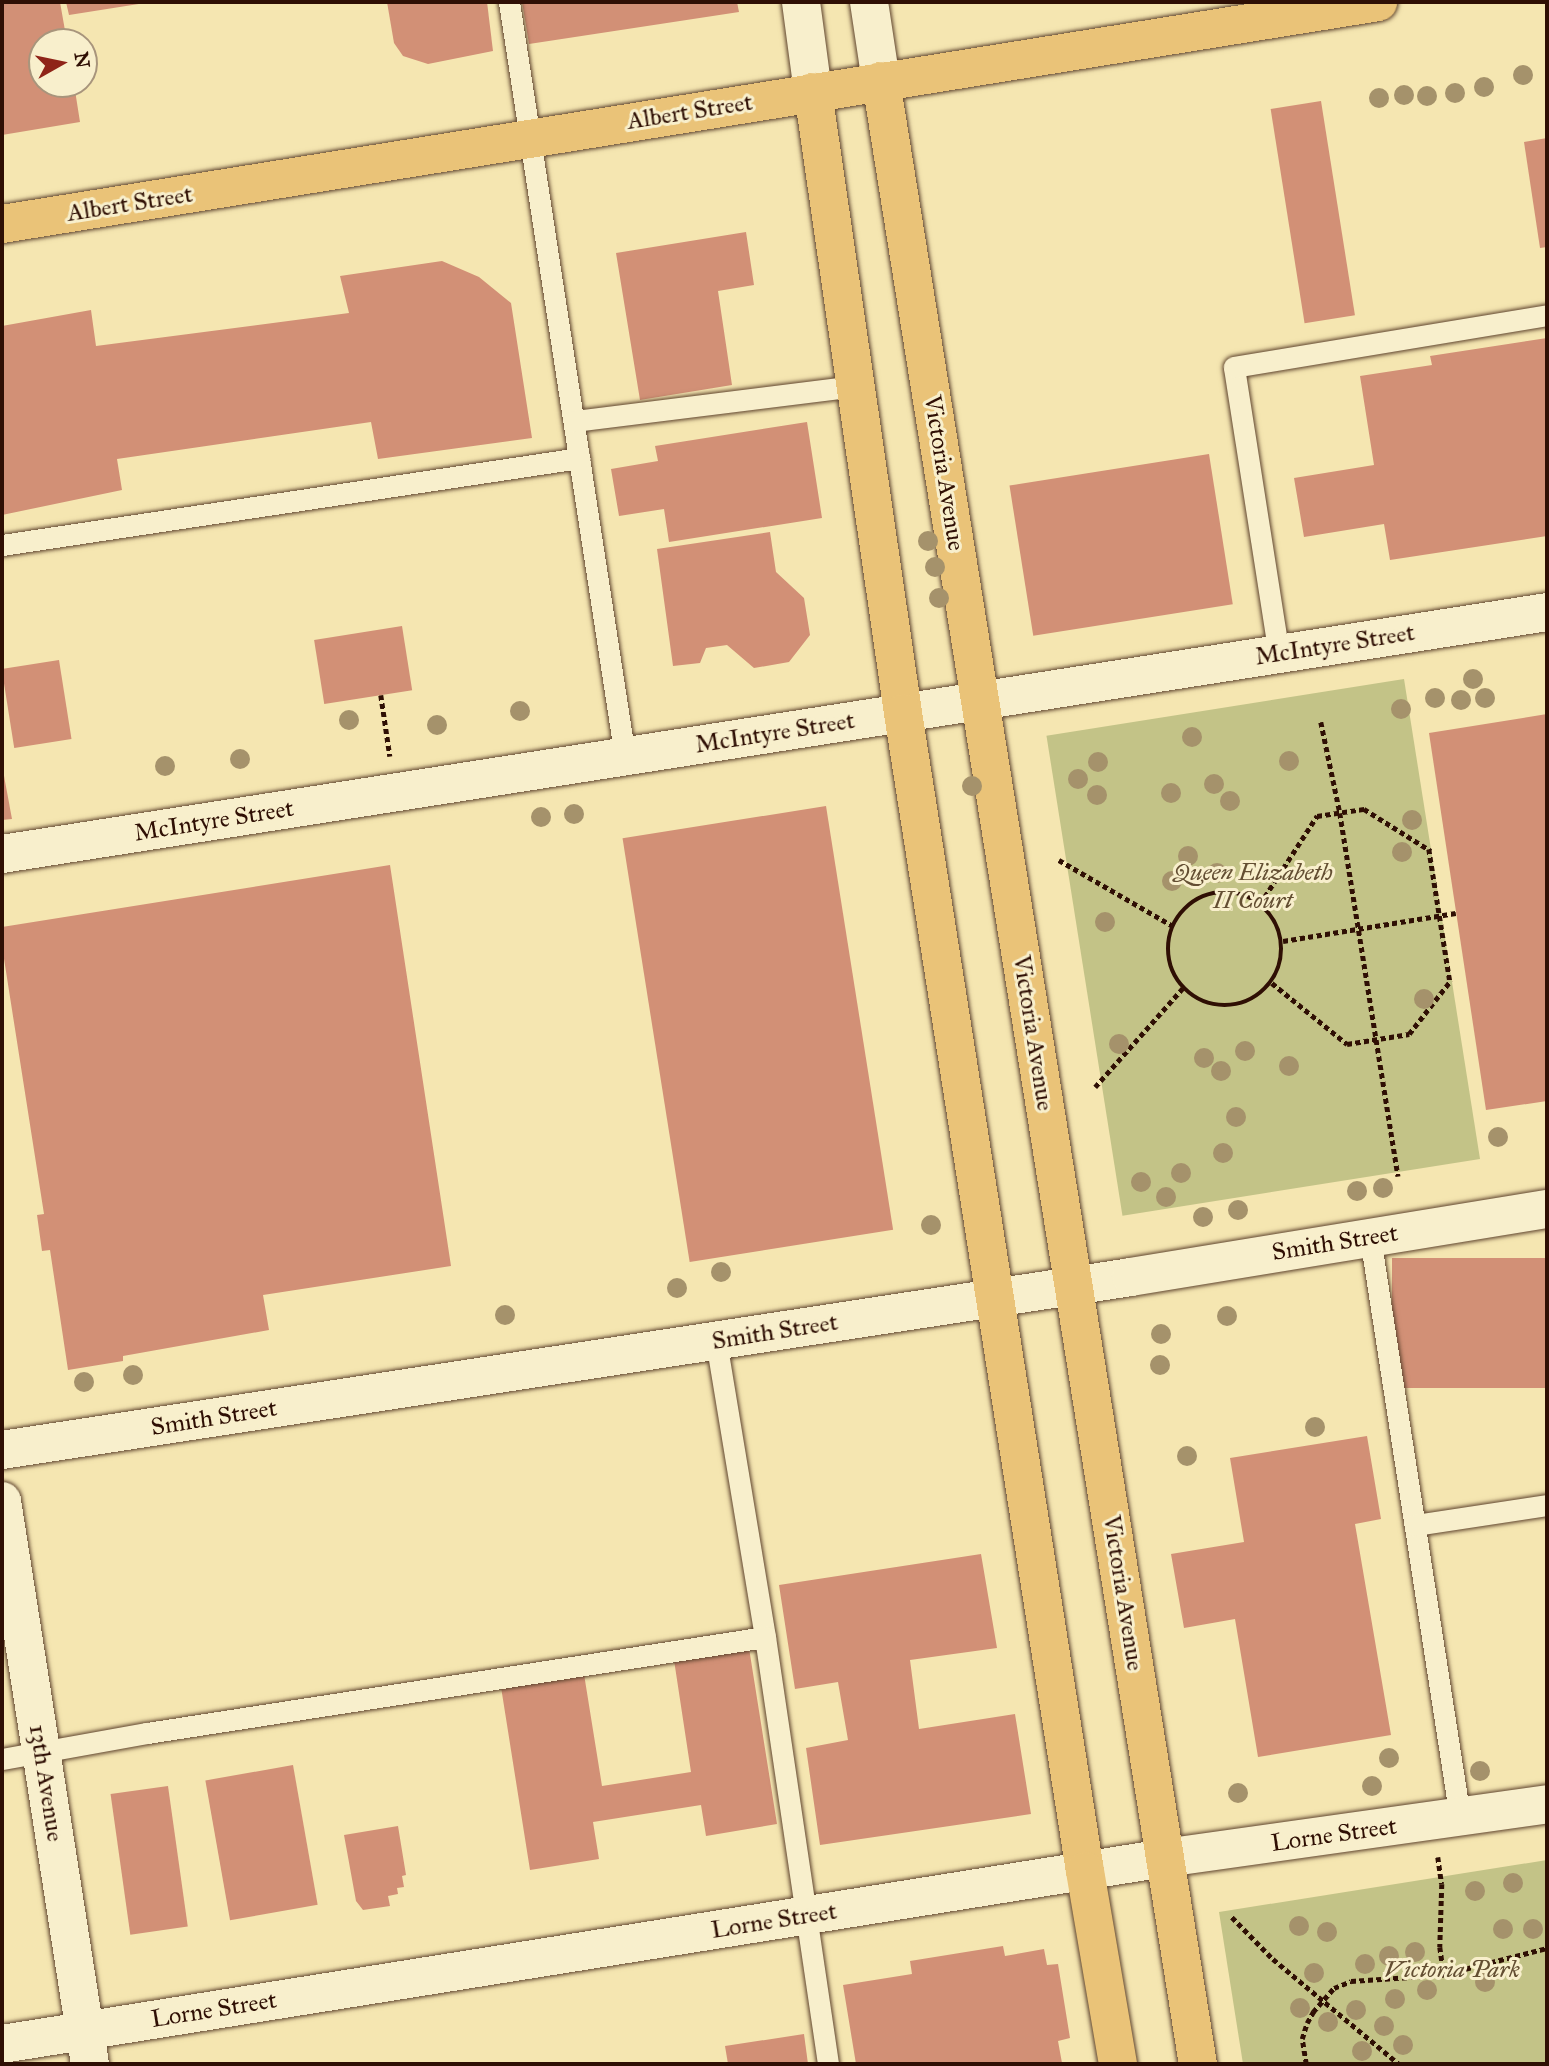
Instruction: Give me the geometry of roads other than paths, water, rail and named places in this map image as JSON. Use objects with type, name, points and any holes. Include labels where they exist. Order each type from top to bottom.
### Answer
[{"type":"main road","name":"Albert Street","points":[[2,224],[1378,2]]},
{"type":"main road","name":"Victoria Avenue","points":[[881,81],[1198,2064]]},
{"type":"main road","points":[[813,92],[903,713],[1085,1871],[1118,2064]]},
{"type":"street","points":[[801,2],[813,92]]},
{"type":"street","name":"Victoria Avenue","points":[[869,2],[881,81]]},
{"type":"street","name":"McIntyre Street","points":[[2,854],[1547,612]]},
{"type":"street","name":"Smith Street","points":[[2,1450],[995,1298],[1547,1209]]},
{"type":"street","name":"13th Avenue","points":[[2,1501],[88,2048]]},
{"type":"street","name":"Lorne Street","points":[[2,2044],[88,2048],[806,1916],[1166,1858],[1547,1804]]},
{"type":"lane","points":[[509,2],[625,757]]},
{"type":"lane","points":[[1279,654],[1234,368],[1547,315]]},
{"type":"lane","points":[[574,421],[857,386]]},
{"type":"lane","points":[[2,545],[579,458]]},
{"type":"lane","points":[[1370,1237],[1415,1525],[1447,1819]]},
{"type":"lane","points":[[716,1341],[765,1637],[828,2064]]},
{"type":"lane","points":[[1415,1525],[1547,1505]]},
{"type":"lane","points":[[2,1759],[173,1729],[765,1637]]},
{"type":"park label","name":"Queen Elizabeth II Court","points":[[1253,887]]},
{"type":"park label","name":"Victoria Park","points":[[1452,1970]]}]
